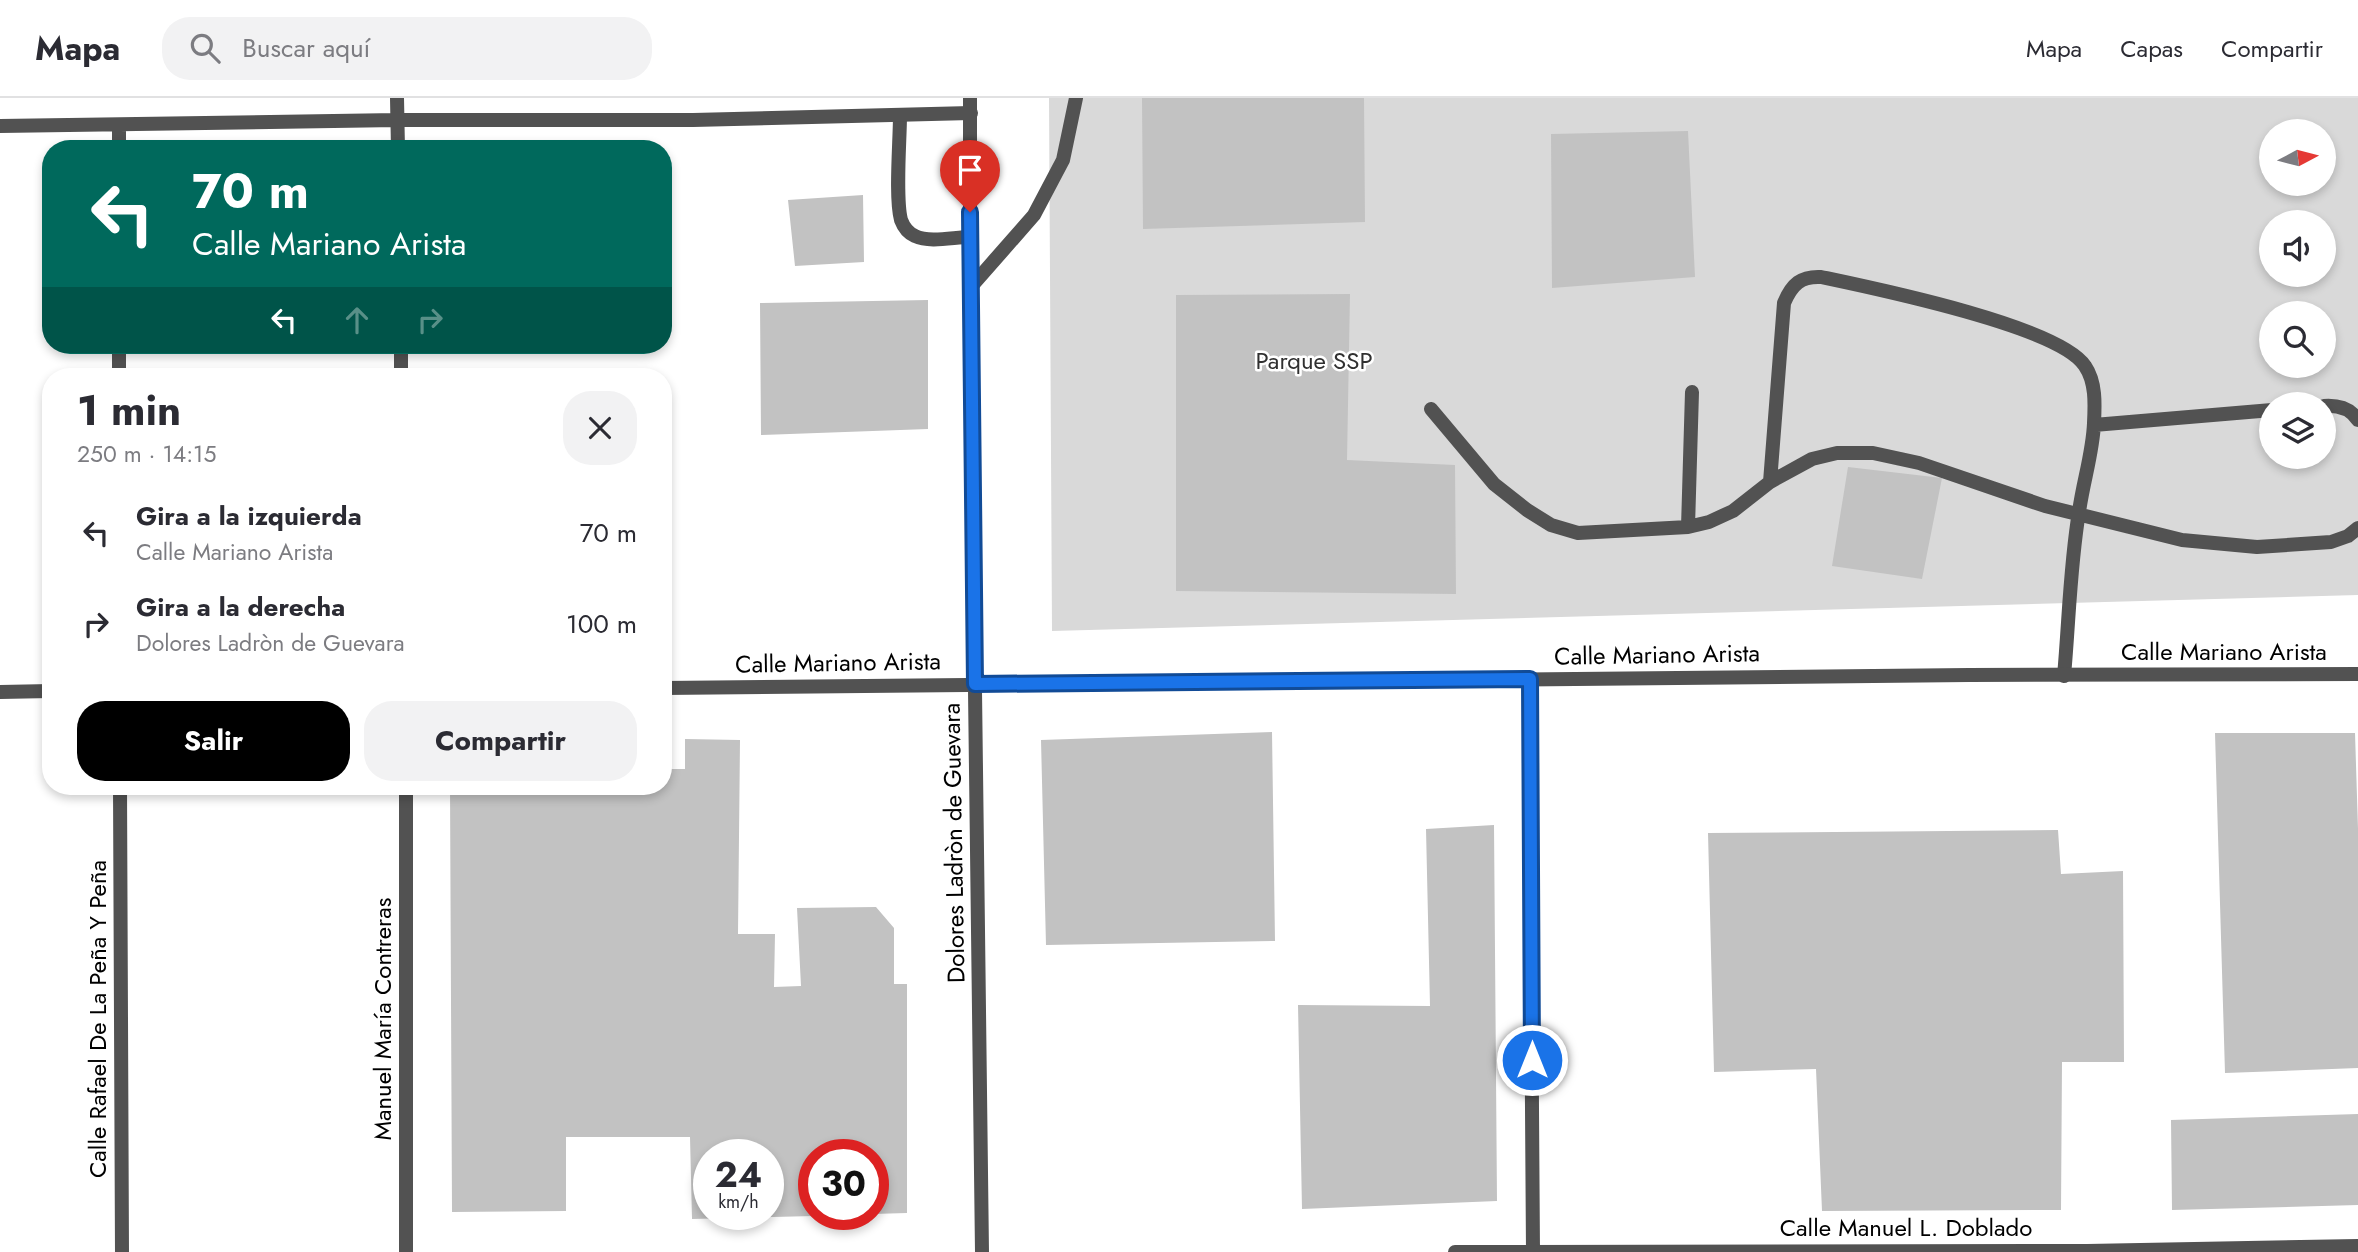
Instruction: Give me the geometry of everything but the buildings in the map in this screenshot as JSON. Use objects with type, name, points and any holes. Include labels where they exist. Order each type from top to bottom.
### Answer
[{"type":"street","points":[[397,98],[398,140]]},
{"type":"street","points":[[970,288],[1034,215],[1063,160],[1076,98]]},
{"type":"street","points":[[0,126],[900,116],[970,106]]},
{"type":"street","name":"Dolores Ladròn de Guevara","points":[[970,106],[982,1252]]},
{"type":"street","points":[[900,116],[900,218],[905,229],[922,239],[970,237]]},
{"type":"street","points":[[119,125],[119,140]]},
{"type":"street","points":[[1770,482],[1784,303],[1789,290],[1798,281],[1821,277],[1894,292],[1988,319],[2053,341],[2071,351],[2085,366],[2093,384],[2094,425],[2078,514],[2064,676]]},
{"type":"street","points":[[1688,527],[1692,392]]},
{"type":"street","points":[[2336,407],[2345,408],[2358,420]]},
{"type":"street","points":[[1431,409],[1494,484],[1551,525],[1578,533],[1688,527],[1709,522],[1733,510],[1770,482],[1812,459],[1837,453],[1873,453],[1919,463],[2045,506],[2182,540],[2257,547],[2331,542],[2348,536],[2358,528]]},
{"type":"street","points":[[2094,425],[2259,411]]},
{"type":"street","name":"Calle Mariano Arista","points":[[672,688],[2358,674]]},
{"type":"street","points":[[1530,679],[1532,1251]]},
{"type":"street","points":[[0,692],[42,691]]},
{"type":"street","name":"Calle Rafael De La Peña Y Peña","points":[[120,795],[122,1252]]},
{"type":"street","name":"Manuel María Contreras","points":[[405,1252],[406,795]]},
{"type":"street","name":"Calle Manuel L. Doblado","points":[[1455,1252],[2087,1252],[2358,1246]]},
{"type":"green space","name":"Parque SSP","points":[[1049,98],[2358,98],[2358,595],[1052,631]]},
{"type":"route","points":[[970,212],[975,684],[1530,679],[1532,1060]]}]
